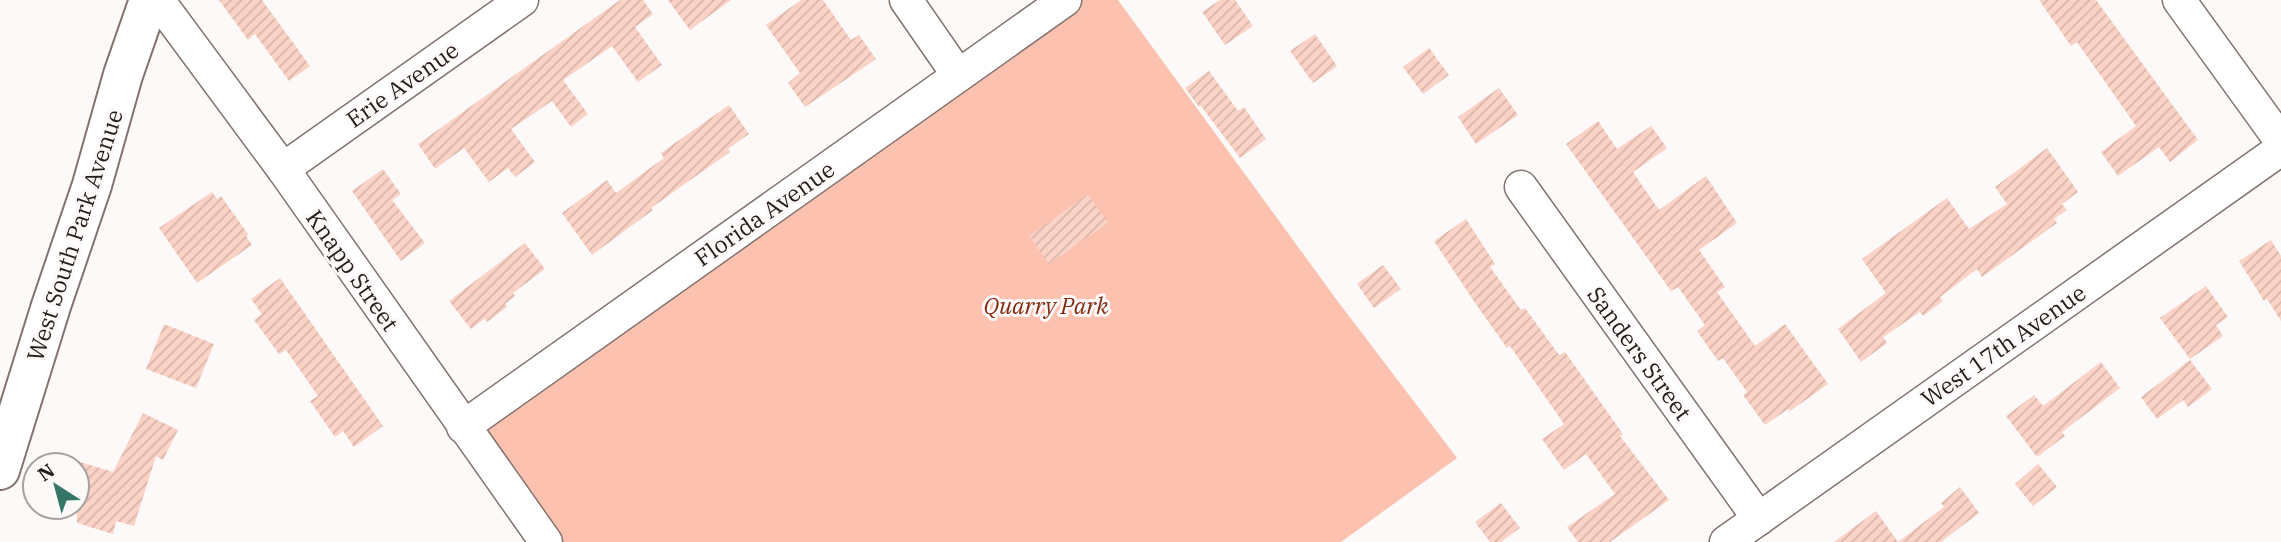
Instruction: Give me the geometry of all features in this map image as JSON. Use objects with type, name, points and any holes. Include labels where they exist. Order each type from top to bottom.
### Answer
[{"type":"main road","name":"West South Park Avenue","points":[[0,470],[149,0]]},
{"type":"street","name":"Knapp Street","points":[[159,0],[283,169],[546,542]]},
{"type":"street","name":"Erie Avenue","points":[[283,169],[522,0]]},
{"type":"street","points":[[906,0],[958,75]]},
{"type":"street","name":"Florida Avenue","points":[[463,427],[1065,0]]},
{"type":"street","points":[[2179,0],[2281,141]]},
{"type":"street","name":"West 17th Avenue","points":[[1726,542],[2281,149]]},
{"type":"street","name":"Sanders Street","points":[[1521,187],[1759,519]]},
{"type":"green space","name":"Quarry Park","points":[[1066,0],[1118,0],[1336,299],[1457,458],[1341,542],[546,542],[463,427]]},
{"type":"building","points":[[219,0],[262,0],[310,66],[289,81],[255,34],[248,40]]},
{"type":"building","points":[[620,0],[643,0],[653,14],[635,27],[662,65],[638,82],[612,46],[563,80],[588,114],[571,127],[552,101],[511,129],[535,162],[515,177],[508,168],[489,182],[464,148],[435,169],[418,144]]},
{"type":"building","points":[[668,0],[731,0],[690,30]]},
{"type":"building","points":[[801,0],[823,0],[851,40],[859,35],[876,59],[805,107],[788,83],[800,73],[766,25]]},
{"type":"building","points":[[1220,0],[1235,0],[1253,26],[1225,45],[1202,12]]},
{"type":"building","points":[[2039,0],[2096,0],[2198,140],[2170,162],[2159,147],[2118,176],[2101,152],[2136,126],[2077,42],[2071,46]]},
{"type":"building","points":[[1315,34],[1337,66],[1313,83],[1290,51]]},
{"type":"building","points":[[1429,48],[1449,75],[1423,94],[1403,67]]},
{"type":"building","points":[[1209,71],[1238,111],[1244,107],[1266,139],[1240,158],[1185,88]]},
{"type":"building","points":[[1499,88],[1518,115],[1476,144],[1458,117]]},
{"type":"building","points":[[729,105],[749,134],[728,149],[730,152],[651,208],[653,210],[592,255],[562,213],[607,180],[616,193],[664,158],[661,153]]},
{"type":"building","points":[[1598,121],[1617,149],[1651,126],[1667,148],[1633,172],[1659,210],[1706,176],[1737,223],[1699,250],[1725,287],[1717,292],[1755,346],[1785,324],[1828,384],[1765,425],[1743,395],[1747,392],[1723,358],[1718,361],[1697,331],[1705,325],[1678,287],[1671,291],[1566,144]]},
{"type":"building","points":[[2047,148],[2078,192],[2062,204],[2067,210],[2054,219],[2057,223],[1982,277],[1977,269],[1940,297],[1943,301],[1923,316],[1920,312],[1883,337],[1887,343],[1861,362],[1838,329],[1886,293],[1862,259],[1947,198],[1969,229],[2007,204],[1995,187]]},
{"type":"building","points":[[383,169],[401,194],[392,200],[425,243],[401,261],[352,191]]},
{"type":"building","points":[[212,192],[217,199],[221,196],[248,234],[246,236],[252,245],[197,283],[159,228]]},
{"type":"building","points":[[1088,194],[1108,223],[1049,264],[1029,236]]},
{"type":"building","points":[[1466,219],[1495,264],[1490,267],[1521,310],[1525,308],[1559,355],[1565,352],[1623,434],[1620,436],[1669,500],[1610,542],[1578,542],[1567,527],[1615,494],[1586,454],[1564,470],[1542,439],[1564,424],[1510,346],[1507,348],[1434,241]]},
{"type":"building","points":[[2271,240],[2281,256],[2281,321],[2267,299],[2264,301],[2239,261]]},
{"type":"building","points":[[525,243],[545,269],[513,293],[515,296],[505,304],[507,307],[487,322],[485,318],[471,329],[449,301]]},
{"type":"building","points":[[1383,265],[1401,289],[1374,308],[1357,284]]},
{"type":"building","points":[[280,278],[383,426],[354,447],[343,431],[335,437],[310,401],[318,396],[286,350],[279,354],[254,320],[262,314],[251,299]]},
{"type":"building","points":[[2206,286],[2228,317],[2216,325],[2223,336],[2190,359],[2160,318]]},
{"type":"building","points":[[164,324],[214,344],[196,388],[146,369]]},
{"type":"building","points":[[2190,360],[2212,389],[2188,407],[2183,400],[2157,419],[2141,397]]},
{"type":"building","points":[[2101,362],[2120,388],[2062,432],[2065,436],[2037,457],[2006,416],[2034,395],[2043,406]]},
{"type":"building","points":[[143,413],[178,430],[163,460],[156,456],[134,526],[116,521],[113,534],[77,523],[91,521],[91,465],[113,472]]},
{"type":"building","points":[[2038,464],[2057,487],[2033,506],[2015,484]]},
{"type":"building","points":[[1960,487],[1979,513],[1941,542],[1898,542],[1944,507],[1941,503]]},
{"type":"building","points":[[1501,503],[1520,528],[1501,542],[1490,542],[1475,522]]},
{"type":"building","points":[[1876,511],[1898,542],[1834,542]]}]
